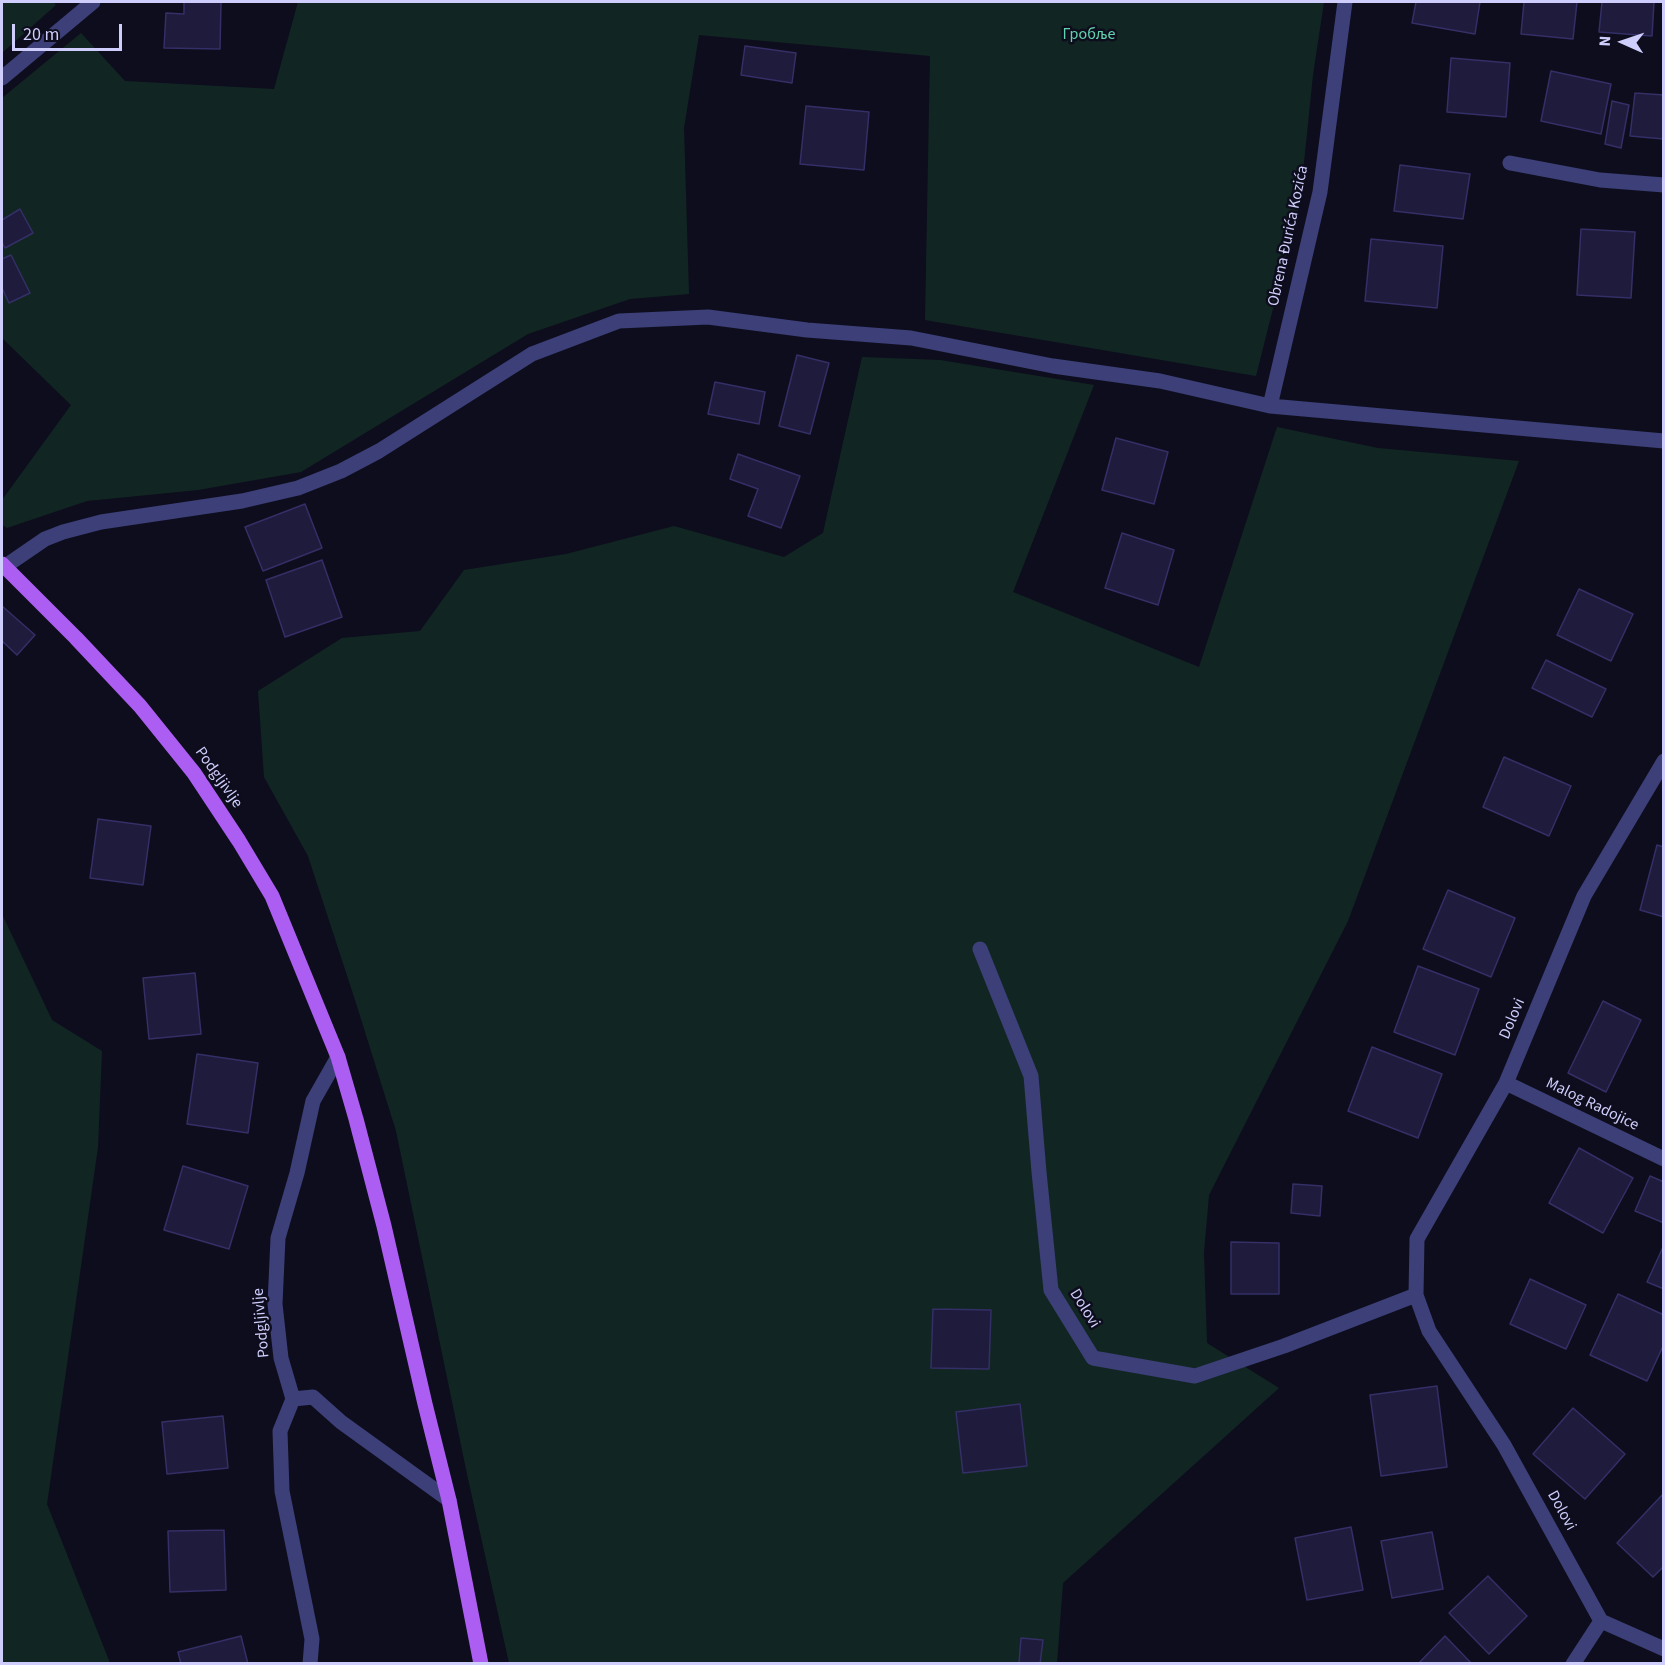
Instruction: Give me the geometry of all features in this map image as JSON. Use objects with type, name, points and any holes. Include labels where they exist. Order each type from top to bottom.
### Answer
[{"type":"main road","name":"Podgljivlje","points":[[3,566],[76,638],[140,706],[194,773],[272,896],[338,1057],[384,1226],[424,1404],[449,1500],[481,1664]]},
{"type":"street","points":[[2,78],[93,2]]},
{"type":"street","name":"Obrena Đurića Kozića","points":[[1270,406],[1320,192],[1345,2]]},
{"type":"street","points":[[1510,163],[1600,180],[1664,185]]},
{"type":"street","points":[[3,566],[45,539],[63,532],[101,522],[242,501],[298,488],[341,471],[379,451],[532,354],[619,321],[708,317],[807,330],[911,339],[1053,366],[1160,381],[1270,406],[1664,441]]},
{"type":"street","name":"Dolovi","points":[[1601,1621],[1504,1445],[1430,1331],[1416,1294],[1417,1239],[1506,1083],[1584,896],[1664,761]]},
{"type":"street","name":"Dolovi","points":[[980,949],[1032,1076],[1051,1290],[1093,1358],[1195,1376],[1284,1346],[1416,1294]]},
{"type":"street","name":"Podgljivlje","points":[[293,1399],[281,1358],[275,1304],[278,1238],[297,1173],[313,1101],[338,1057]]},
{"type":"street","name":"Malog Radojice","points":[[1506,1083],[1664,1159]]},
{"type":"street","points":[[310,1664],[312,1639],[282,1491],[280,1431],[293,1399],[313,1397],[341,1422],[449,1500]]},
{"type":"street","points":[[1574,1664],[1601,1621],[1664,1649]]},
{"type":"green space","points":[[2,2],[53,2],[56,5],[2,53]]},
{"type":"green space","name":"Гробље","points":[[298,2],[1324,2],[1313,75],[1300,201],[1256,376],[925,320],[930,56],[699,35],[684,128],[689,294],[630,299],[528,334],[301,472],[198,490],[87,501],[7,528],[2,525],[2,500],[71,405],[2,338],[2,98],[81,33],[125,81],[274,89]]},
{"type":"green space","points":[[862,357],[940,360],[1094,385],[1013,592],[1199,667],[1277,427],[1378,448],[1519,461],[1348,921],[1209,1195],[1204,1252],[1207,1343],[1279,1388],[1063,1583],[1057,1663],[509,1663],[467,1474],[396,1131],[308,856],[264,777],[258,691],[342,638],[420,631],[464,570],[566,554],[674,526],[784,557],[823,533]]},
{"type":"green space","points":[[2,914],[52,1020],[102,1051],[98,1147],[47,1504],[110,1663],[2,1663]]},
{"type":"building","points":[[184,2],[221,2],[220,49],[164,48],[166,13],[184,14]]},
{"type":"building","points":[[1416,2],[1480,2],[1475,34],[1412,23]]},
{"type":"building","points":[[1524,2],[1577,2],[1573,39],[1521,34]]},
{"type":"building","points":[[1602,2],[1654,2],[1652,36],[1599,32]]},
{"type":"building","points":[[745,46],[796,53],[792,83],[741,75]]},
{"type":"building","points":[[1451,58],[1510,63],[1506,117],[1447,112]]},
{"type":"building","points":[[1551,71],[1611,84],[1601,134],[1541,121]]},
{"type":"building","points":[[1635,93],[1664,95],[1664,139],[1630,136]]},
{"type":"building","points":[[1612,101],[1629,105],[1621,148],[1605,144]]},
{"type":"building","points":[[806,106],[869,112],[864,170],[800,164]]},
{"type":"building","points":[[1400,165],[1470,174],[1463,219],[1394,211]]},
{"type":"building","points":[[20,209],[33,233],[5,248],[2,242],[2,220]]},
{"type":"building","points":[[1581,229],[1635,232],[1631,298],[1577,295]]},
{"type":"building","points":[[1371,239],[1443,246],[1437,308],[1365,301]]},
{"type":"building","points":[[11,255],[30,293],[9,303],[2,288],[2,259]]},
{"type":"building","points":[[797,355],[829,363],[810,434],[779,426]]},
{"type":"building","points":[[715,382],[765,392],[759,424],[708,414]]},
{"type":"building","points":[[1116,438],[1168,452],[1154,504],[1102,490]]},
{"type":"building","points":[[738,454],[800,476],[781,528],[748,516],[758,489],[730,479]]},
{"type":"building","points":[[305,504],[322,548],[263,571],[245,527]]},
{"type":"building","points":[[1122,533],[1174,550],[1158,605],[1105,588]]},
{"type":"building","points":[[322,560],[342,617],[285,637],[266,580]]},
{"type":"building","points":[[1579,589],[1633,614],[1611,661],[1557,635]]},
{"type":"building","points":[[2,606],[35,635],[17,655],[2,641]]},
{"type":"building","points":[[1546,660],[1606,689],[1592,717],[1532,688]]},
{"type":"building","points":[[1504,757],[1571,786],[1549,836],[1483,807]]},
{"type":"building","points":[[98,819],[151,826],[143,885],[90,878]]},
{"type":"building","points":[[1657,845],[1664,847],[1664,917],[1640,910]]},
{"type":"building","points":[[1448,890],[1515,918],[1491,977],[1423,949]]},
{"type":"building","points":[[1418,966],[1479,989],[1455,1055],[1394,1032]]},
{"type":"building","points":[[195,973],[201,1034],[149,1039],[143,978]]},
{"type":"building","points":[[1603,1001],[1641,1020],[1606,1092],[1568,1073]]},
{"type":"building","points":[[1372,1047],[1442,1074],[1418,1138],[1348,1111]]},
{"type":"building","points":[[197,1054],[258,1063],[248,1133],[187,1124]]},
{"type":"building","points":[[1579,1148],[1633,1178],[1603,1233],[1549,1203]]},
{"type":"building","points":[[183,1166],[248,1186],[229,1249],[164,1230]]},
{"type":"building","points":[[1650,1176],[1664,1182],[1664,1223],[1635,1211]]},
{"type":"building","points":[[1293,1184],[1322,1186],[1320,1216],[1291,1213]]},
{"type":"building","points":[[1231,1242],[1279,1243],[1279,1294],[1231,1294]]},
{"type":"building","points":[[1664,1245],[1664,1289],[1647,1282]]},
{"type":"building","points":[[1530,1279],[1586,1305],[1566,1349],[1510,1324]]},
{"type":"building","points":[[1618,1294],[1664,1315],[1664,1344],[1647,1381],[1590,1355]]},
{"type":"building","points":[[933,1309],[991,1310],[989,1369],[931,1368]]},
{"type":"building","points":[[1437,1386],[1447,1467],[1381,1476],[1370,1395]]},
{"type":"building","points":[[1020,1404],[1027,1466],[963,1473],[956,1412]]},
{"type":"building","points":[[1573,1408],[1625,1454],[1585,1499],[1533,1454]]},
{"type":"building","points":[[223,1416],[228,1468],[167,1474],[162,1422]]},
{"type":"building","points":[[1664,1493],[1664,1566],[1653,1577],[1617,1543]]},
{"type":"building","points":[[1351,1527],[1363,1590],[1307,1600],[1295,1538]]},
{"type":"building","points":[[224,1530],[226,1590],[170,1592],[168,1531]]},
{"type":"building","points":[[1432,1532],[1443,1589],[1392,1598],[1381,1541]]},
{"type":"building","points":[[1488,1576],[1527,1616],[1489,1654],[1449,1613]]},
{"type":"building","points":[[241,1636],[248,1664],[181,1664],[178,1652]]},
{"type":"building","points":[[1445,1636],[1472,1664],[1418,1664]]},
{"type":"building","points":[[1021,1638],[1043,1640],[1040,1664],[1019,1664]]}]
